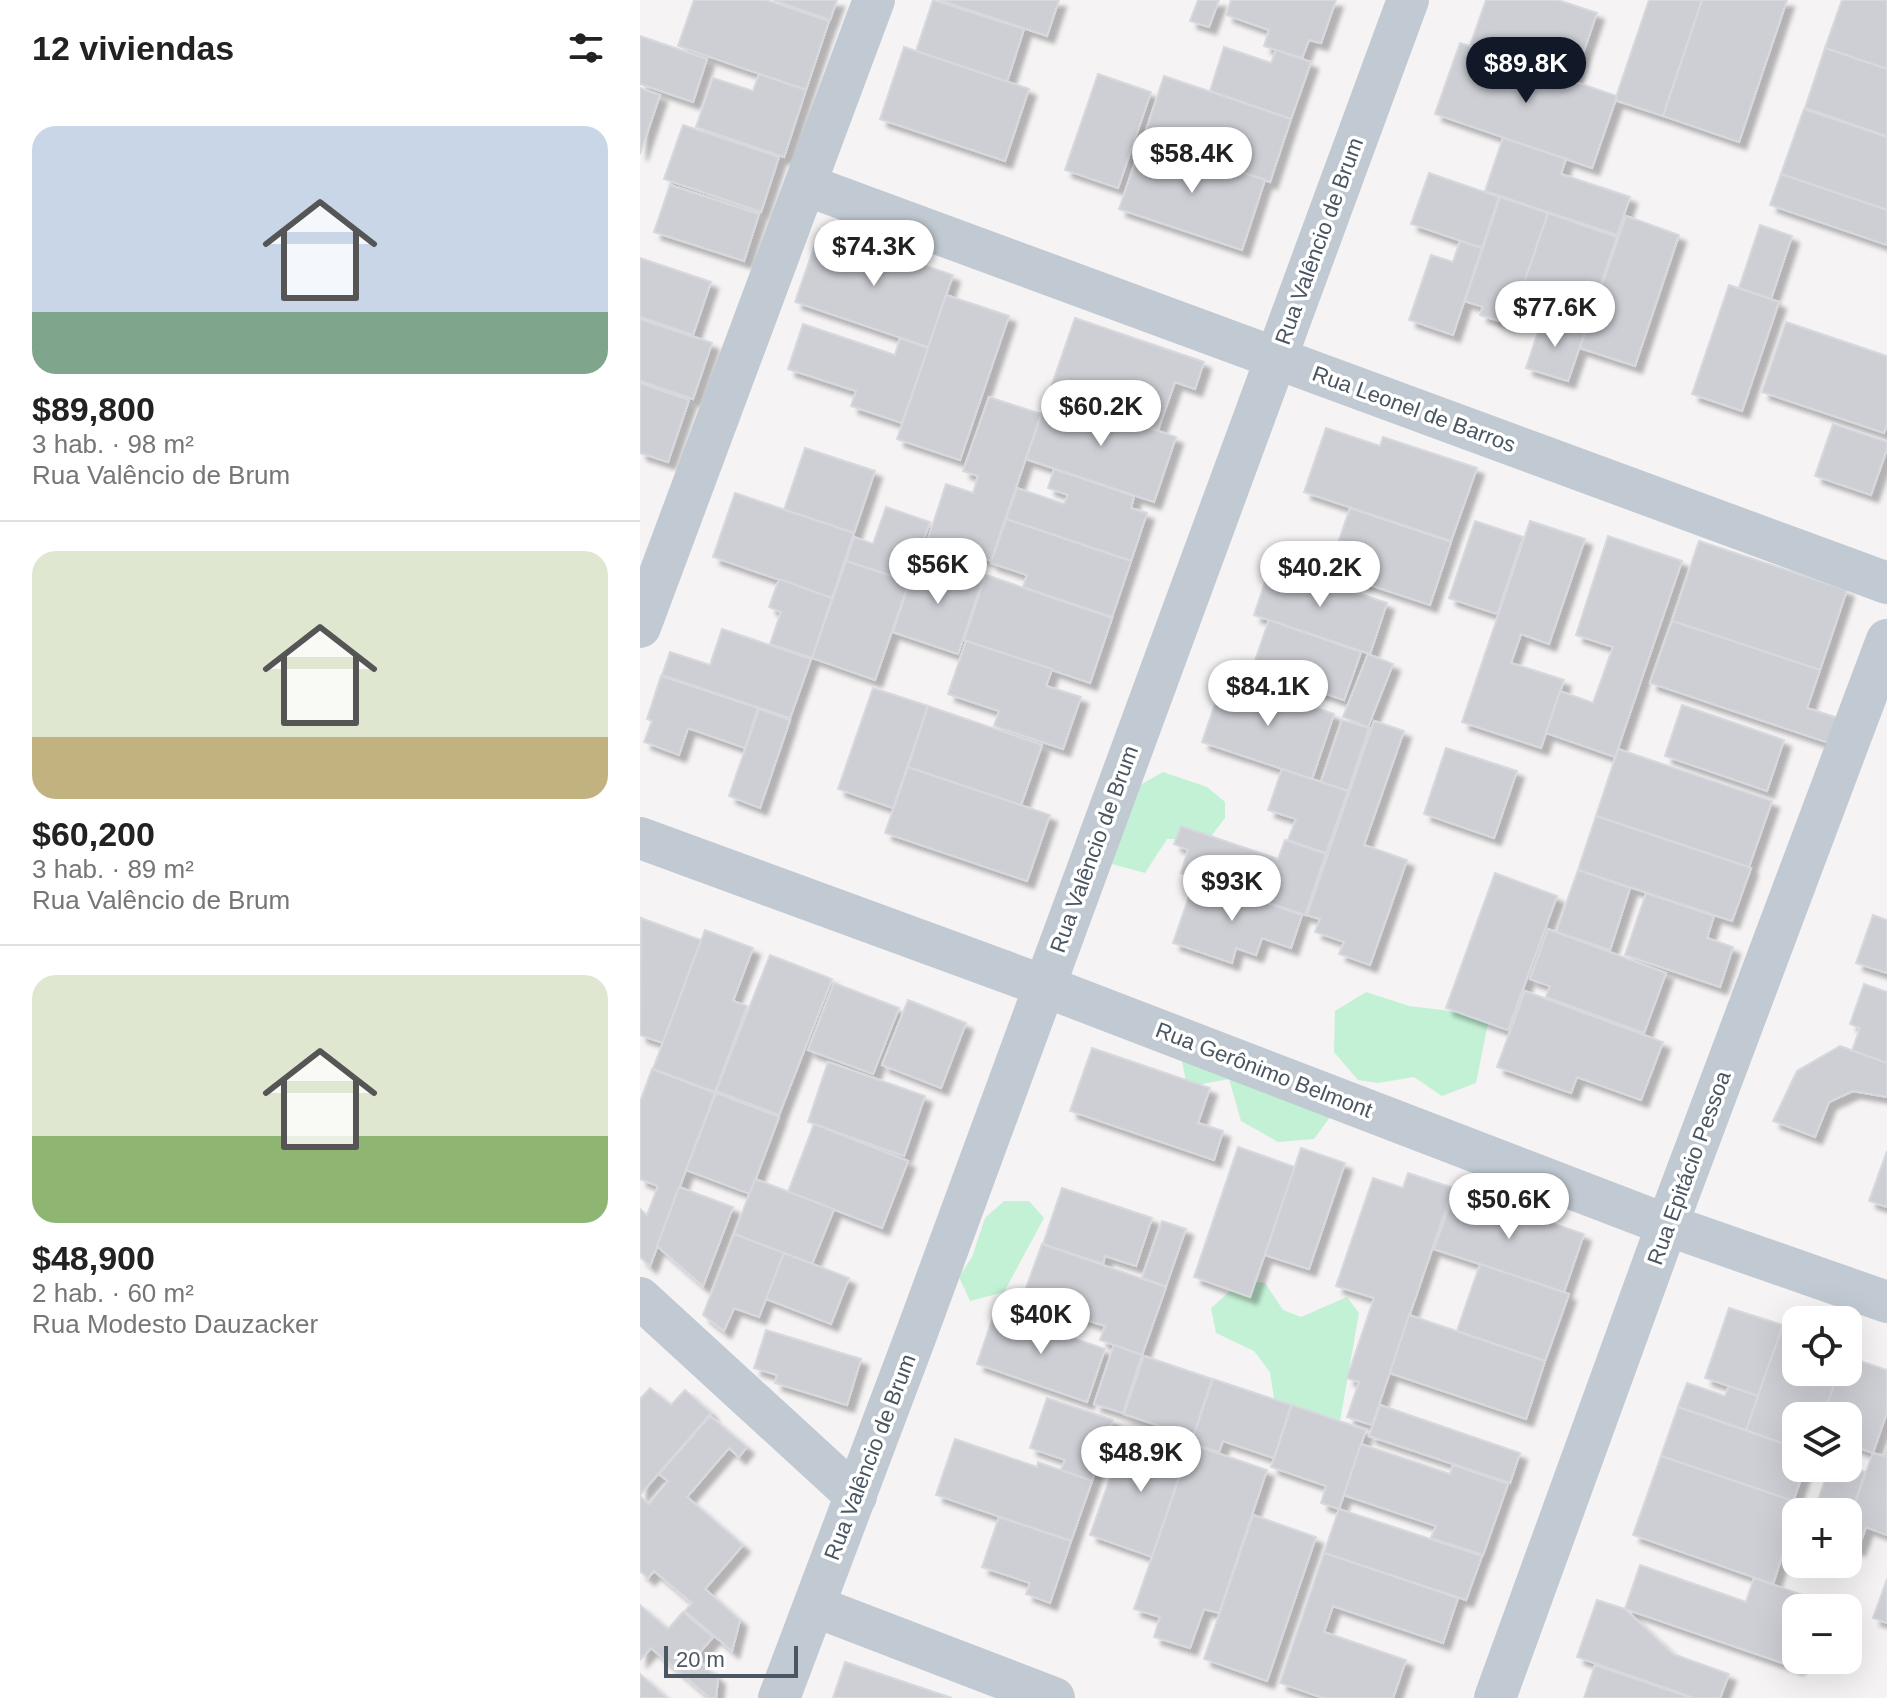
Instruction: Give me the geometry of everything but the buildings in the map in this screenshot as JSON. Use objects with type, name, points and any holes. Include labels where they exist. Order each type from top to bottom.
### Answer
[{"type":"street","points":[[640,627],[874,0]]},
{"type":"street","name":"Rua Valêncio de Brum","points":[[779,1698],[1408,0]]},
{"type":"street","name":"Rua Leonel de Barros","points":[[806,185],[1887,583]]},
{"type":"street","name":"Rua Epitácio Pessoa","points":[[1495,1698],[1667,1225],[1887,640]]},
{"type":"street","name":"Rua Gerônimo Belmont","points":[[640,838],[1044,986],[1667,1225],[1887,1302]]},
{"type":"street","points":[[640,1298],[856,1496]]},
{"type":"street","points":[[814,1606],[1054,1698]]},
{"type":"green space","points":[[1163,772],[1207,787],[1225,802],[1225,818],[1209,839],[1167,839],[1145,873],[1112,864],[1116,825],[1142,784]]},
{"type":"green space","points":[[1366,992],[1409,1006],[1459,1012],[1488,1023],[1476,1083],[1442,1096],[1414,1077],[1378,1083],[1358,1080],[1334,1052],[1335,1011]]},
{"type":"green space","points":[[1181,1056],[1341,1102],[1314,1139],[1278,1142],[1241,1121],[1229,1079],[1187,1087]]},
{"type":"green space","points":[[1004,1201],[1029,1201],[1044,1218],[1004,1292],[970,1301],[959,1277],[972,1257],[985,1218]]},
{"type":"green space","points":[[1243,1280],[1265,1283],[1283,1310],[1301,1317],[1347,1297],[1359,1313],[1340,1421],[1315,1433],[1286,1421],[1275,1405],[1270,1372],[1254,1351],[1216,1333],[1211,1308]]}]
